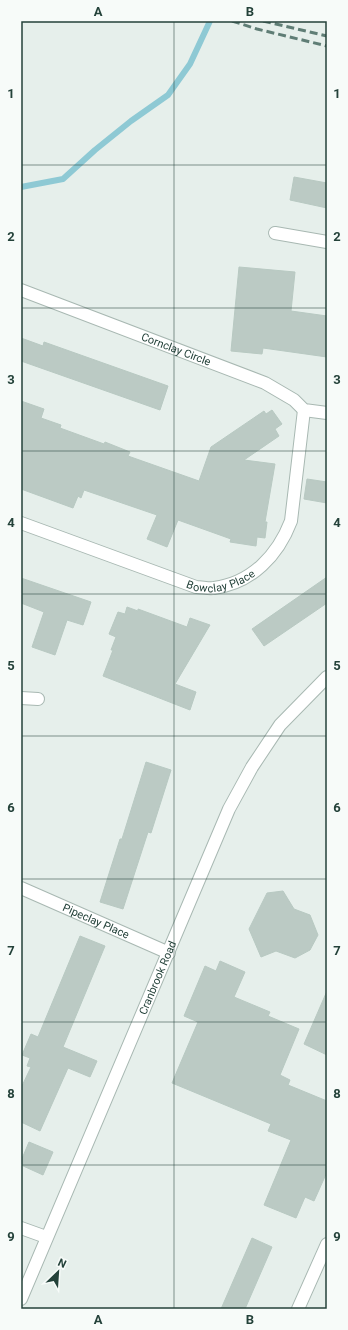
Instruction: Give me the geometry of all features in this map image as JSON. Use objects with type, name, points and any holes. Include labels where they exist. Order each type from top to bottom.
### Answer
[{"type":"street","points":[[275,233],[327,242]]},
{"type":"street","name":"Cornclay Circle","points":[[21,290],[265,383],[294,400],[304,410]]},
{"type":"street","points":[[304,410],[327,413]]},
{"type":"street","name":"Bowclay Place","points":[[21,523],[196,587],[213,589],[229,585],[263,566],[277,550],[285,535],[290,521],[304,410]]},
{"type":"street","name":"Cranbrook Road","points":[[21,1299],[46,1237],[230,809],[252,767],[280,725],[327,677]]},
{"type":"street","points":[[21,698],[38,699]]},
{"type":"street","name":"Pipeclay Place","points":[[22,890],[169,953]]},
{"type":"street","points":[[21,1228],[46,1237]]},
{"type":"street","points":[[298,1309],[327,1244]]},
{"type":"building","points":[[294,177],[327,183],[327,208],[290,200]]},
{"type":"building","points":[[239,267],[295,272],[291,311],[327,316],[327,357],[263,348],[262,354],[231,351]]},
{"type":"building","points":[[21,338],[43,346],[44,342],[168,386],[160,410],[21,361]]},
{"type":"building","points":[[21,401],[44,409],[41,418],[61,425],[60,428],[104,444],[105,442],[130,452],[128,456],[199,481],[211,447],[264,411],[266,414],[272,410],[282,424],[275,429],[279,436],[244,460],[275,464],[265,522],[267,522],[265,538],[257,537],[256,546],[230,542],[231,539],[178,520],[167,547],[147,539],[157,515],[84,490],[81,498],[78,496],[73,508],[21,489]]},
{"type":"building","points":[[307,479],[327,482],[327,503],[304,499]]},
{"type":"building","points":[[327,577],[327,603],[264,646],[252,629]]},
{"type":"building","points":[[21,578],[91,602],[83,625],[67,620],[55,655],[32,647],[44,612],[21,603]]},
{"type":"building","points":[[127,607],[138,611],[138,609],[187,627],[190,618],[210,625],[175,684],[196,692],[190,710],[103,676],[113,650],[111,650],[116,637],[109,634],[118,612],[125,614]]},
{"type":"building","points":[[146,762],[171,770],[151,833],[148,832],[123,909],[100,902],[120,839],[122,839]]},
{"type":"building","points":[[283,891],[294,909],[310,915],[318,935],[310,950],[295,958],[276,951],[261,957],[249,929],[267,893]]},
{"type":"building","points":[[80,936],[105,946],[63,1047],[97,1061],[90,1077],[68,1068],[40,1131],[21,1122],[21,1088],[31,1067],[27,1066],[30,1058],[22,1055],[31,1034],[38,1037]]},
{"type":"building","points":[[220,961],[245,972],[234,997],[270,1012],[268,1016],[299,1029],[280,1075],[290,1080],[288,1085],[327,1101],[327,1172],[314,1201],[305,1197],[296,1218],[264,1205],[291,1140],[268,1131],[271,1124],[172,1083],[198,1022],[184,1016],[205,966],[216,971]]},
{"type":"building","points":[[327,991],[327,1055],[304,1044]]},
{"type":"building","points":[[29,1142],[53,1152],[43,1175],[21,1165],[21,1161]]},
{"type":"building","points":[[252,1238],[272,1247],[245,1309],[221,1309]]},
{"type":"waterway","points":[[21,187],[63,179],[95,150],[131,121],[168,95],[190,64],[210,21]]},
{"type":"railway","points":[[232,21],[257,29],[327,46]]},
{"type":"railway","points":[[263,21],[327,36]]}]
